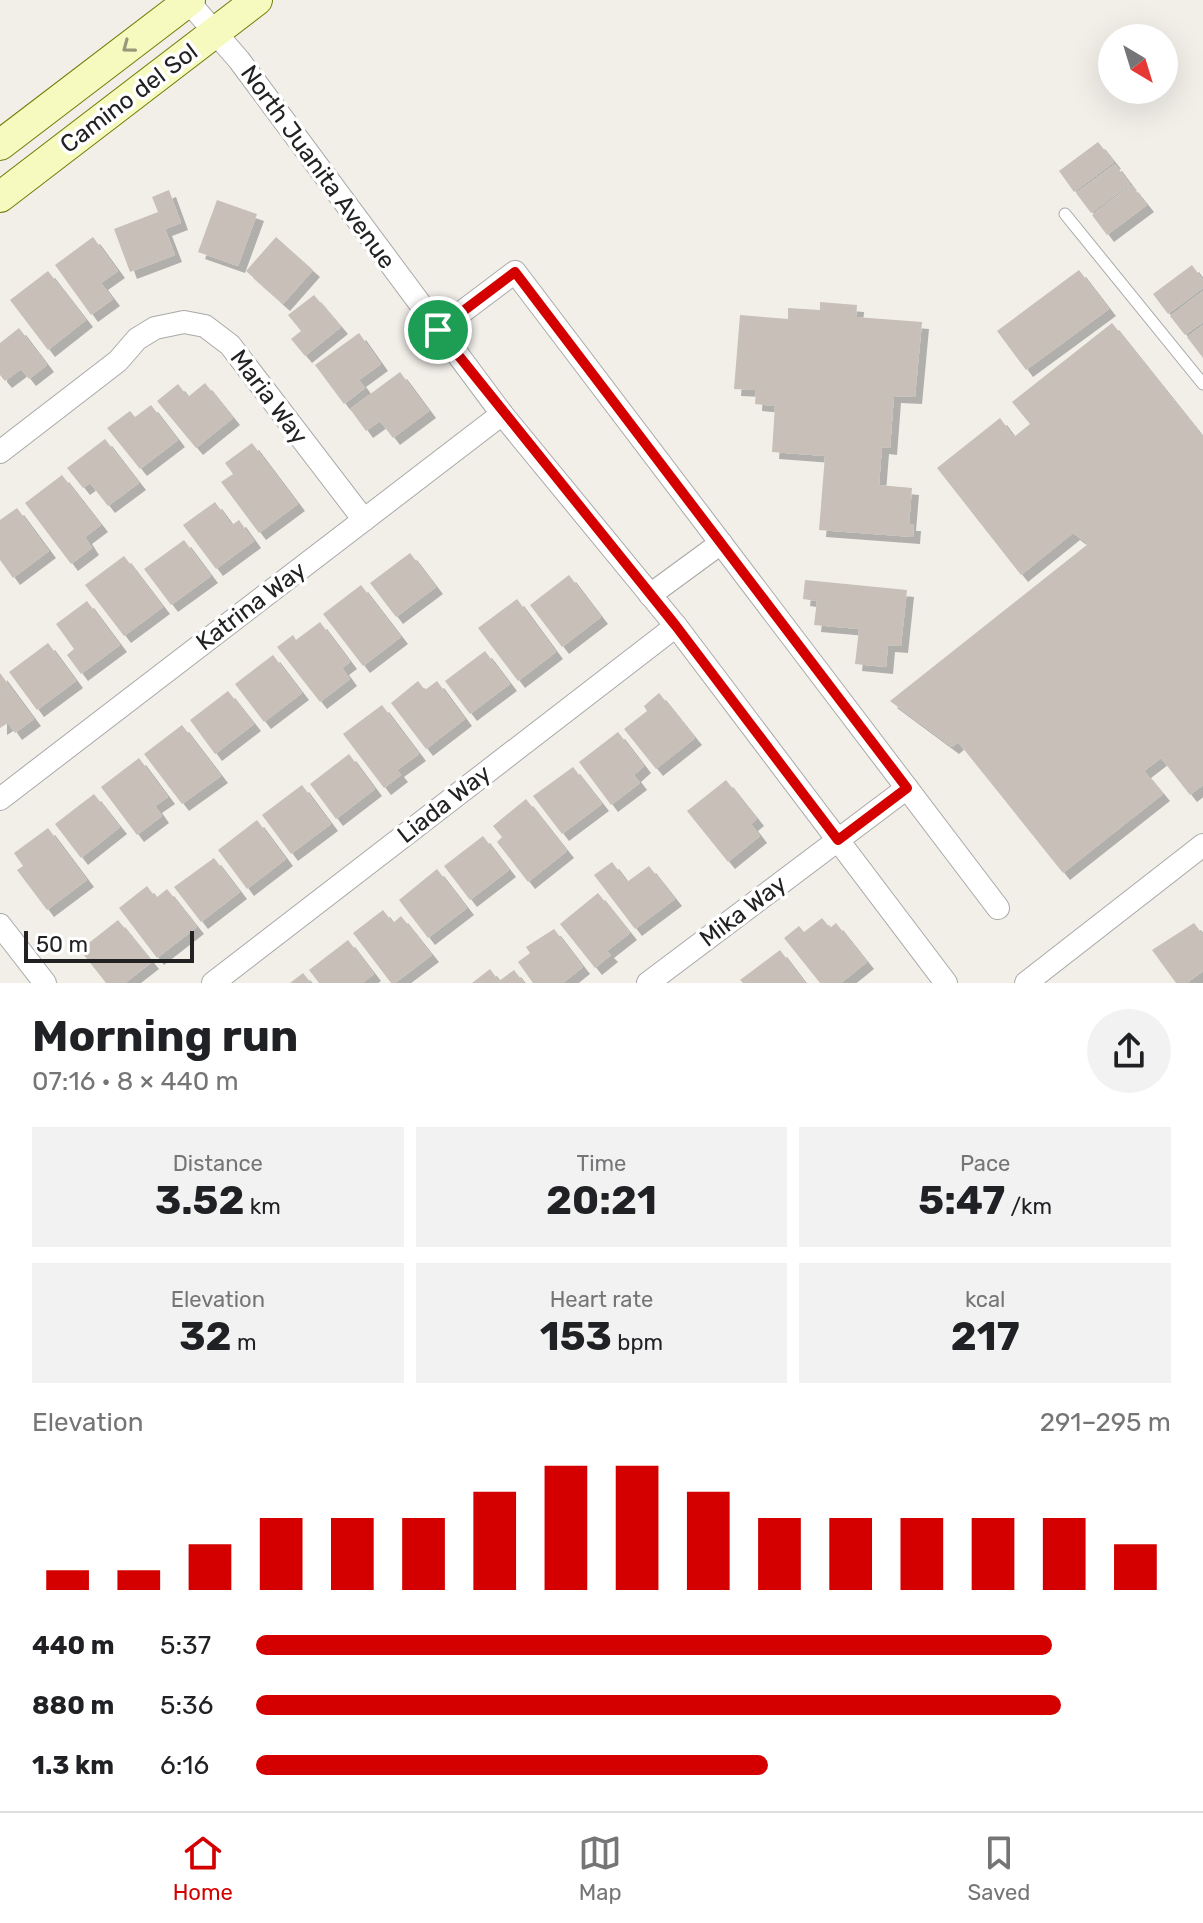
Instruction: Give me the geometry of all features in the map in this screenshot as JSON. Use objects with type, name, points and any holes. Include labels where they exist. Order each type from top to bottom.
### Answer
[{"type":"street","name":"Camino del Sol","points":[[0,145],[189,0]]},
{"type":"street","name":"North Juanita Avenue","points":[[189,0],[213,34],[239,60],[502,414],[676,626],[946,983]]},
{"type":"street","name":"Camino del Sol","points":[[0,197],[257,0]]},
{"type":"street","points":[[438,330],[515,272],[998,908]]},
{"type":"street","name":"Maria Way","points":[[0,452],[118,361],[137,339],[155,328],[184,322],[205,326],[230,345],[364,520]]},
{"type":"street","name":"Katrina Way","points":[[0,799],[502,414]]},
{"type":"street","points":[[650,595],[721,543]]},
{"type":"street","name":"Liada Way","points":[[213,983],[676,626]]},
{"type":"street","name":"Mika Way","points":[[648,983],[907,788]]},
{"type":"street","points":[[1026,983],[1203,845]]},
{"type":"street","points":[[0,925],[45,983]]},
{"type":"lane","points":[[1065,214],[1203,384]]},
{"type":"building","points":[[1098,142],[1114,162],[1074,192],[1059,171]]},
{"type":"building","points":[[1115,164],[1130,184],[1091,213],[1076,193]]},
{"type":"building","points":[[1131,185],[1147,205],[1107,235],[1092,215]]},
{"type":"building","points":[[169,190],[181,223],[165,229],[175,255],[130,272],[114,229],[158,212],[152,197]]},
{"type":"building","points":[[217,200],[257,214],[238,266],[198,252]]},
{"type":"building","points":[[93,237],[118,271],[101,283],[113,299],[91,315],[55,265]]},
{"type":"building","points":[[276,237],[313,270],[283,304],[246,271]]},
{"type":"building","points":[[1192,265],[1203,280],[1203,288],[1168,314],[1153,294]]},
{"type":"building","points":[[1079,270],[1109,309],[1026,370],[997,331]]},
{"type":"building","points":[[48,271],[86,320],[48,350],[10,300]]},
{"type":"building","points":[[1203,291],[1203,322],[1185,335],[1170,316]]},
{"type":"building","points":[[314,295],[341,327],[305,356],[291,339],[301,331],[288,315]]},
{"type":"building","points":[[820,302],[857,305],[856,317],[922,322],[915,397],[894,396],[890,448],[882,447],[879,485],[912,488],[909,524],[914,524],[913,537],[819,530],[825,456],[772,452],[775,406],[755,404],[756,390],[734,389],[740,315],[788,319],[788,308],[820,310]]},
{"type":"building","points":[[1112,323],[1203,437],[1203,785],[1190,795],[1161,758],[1144,771],[1163,794],[1063,873],[958,742],[952,747],[890,701],[1088,544],[1073,533],[1021,575],[937,468],[1000,418],[1014,437],[1030,424],[1012,402]]},
{"type":"building","points":[[1203,325],[1203,358],[1187,337]]},
{"type":"building","points":[[19,328],[47,365],[29,379],[21,369],[5,381],[0,375],[0,343]]},
{"type":"building","points":[[359,333],[381,364],[359,380],[365,388],[344,404],[315,365]]},
{"type":"building","points":[[400,372],[429,411],[393,438],[380,421],[366,431],[350,409]]},
{"type":"building","points":[[205,383],[233,418],[196,448],[157,401],[178,384],[188,397]]},
{"type":"building","points":[[151,405],[178,440],[140,469],[107,428],[130,411],[135,417]]},
{"type":"building","points":[[105,439],[139,483],[108,506],[90,483],[83,488],[67,468]]},
{"type":"building","points":[[252,443],[298,504],[259,533],[221,482],[233,474],[225,463]]},
{"type":"building","points":[[62,475],[101,525],[85,537],[92,548],[71,564],[25,503]]},
{"type":"building","points":[[215,502],[232,525],[239,520],[254,541],[216,569],[183,525]]},
{"type":"building","points":[[17,508],[49,551],[13,578],[0,560],[0,520]]},
{"type":"building","points":[[184,540],[211,576],[171,605],[144,569]]},
{"type":"building","points":[[410,553],[436,587],[396,617],[370,583]]},
{"type":"building","points":[[124,556],[163,607],[124,636],[85,585]]},
{"type":"building","points":[[569,575],[601,617],[562,647],[530,605]]},
{"type":"building","points":[[805,580],[907,590],[901,646],[888,645],[886,667],[855,664],[859,629],[814,625],[817,601],[803,599]]},
{"type":"building","points":[[361,585],[401,637],[363,666],[323,614]]},
{"type":"building","points":[[517,599],[556,652],[518,681],[478,628]]},
{"type":"building","points":[[87,601],[120,645],[81,674],[67,655],[74,649],[56,624]]},
{"type":"building","points":[[320,622],[350,662],[342,668],[350,679],[320,702],[277,647],[293,635],[296,640]]},
{"type":"building","points":[[48,643],[76,681],[37,710],[9,672]]},
{"type":"building","points":[[485,651],[510,684],[470,714],[445,681]]},
{"type":"building","points":[[273,655],[302,693],[264,722],[235,684]]},
{"type":"building","points":[[0,673],[34,719],[15,733],[8,723],[0,728]]},
{"type":"building","points":[[418,681],[425,690],[437,681],[465,719],[426,749],[391,703]]},
{"type":"building","points":[[228,691],[254,724],[215,754],[190,720]]},
{"type":"building","points":[[659,693],[695,738],[656,769],[624,729],[647,711],[644,706]]},
{"type":"building","points":[[382,705],[419,754],[397,770],[401,775],[384,788],[343,734]]},
{"type":"building","points":[[182,725],[221,776],[182,804],[144,754]]},
{"type":"building","points":[[618,732],[644,766],[634,775],[640,783],[611,805],[579,762]]},
{"type":"building","points":[[349,754],[375,789],[336,819],[310,784]]},
{"type":"building","points":[[139,758],[168,797],[155,806],[162,816],[137,835],[101,787]]},
{"type":"building","points":[[573,767],[602,804],[562,834],[533,796]]},
{"type":"building","points":[[726,780],[757,819],[751,824],[760,836],[728,862],[687,811]]},
{"type":"building","points":[[302,785],[331,824],[291,854],[262,815]]},
{"type":"building","points":[[94,794],[120,827],[81,858],[55,824]]},
{"type":"building","points":[[526,799],[567,851],[528,882],[497,842],[502,837],[493,826]]},
{"type":"building","points":[[257,820],[286,859],[247,889],[218,850]]},
{"type":"building","points":[[48,828],[87,880],[47,910],[17,870],[23,866],[14,853]]},
{"type":"building","points":[[483,836],[509,870],[470,900],[444,866]]},
{"type":"building","points":[[214,858],[240,892],[201,922],[174,887]]},
{"type":"building","points":[[612,862],[627,882],[649,866],[675,899],[635,929],[594,875]]},
{"type":"building","points":[[437,869],[467,908],[428,938],[399,900]]},
{"type":"building","points":[[147,886],[156,898],[167,889],[197,927],[157,958],[119,908]]},
{"type":"building","points":[[598,893],[630,933],[607,951],[611,955],[595,968],[560,924]]},
{"type":"building","points":[[383,910],[393,923],[401,916],[432,955],[395,983],[391,983],[353,933]]},
{"type":"building","points":[[822,918],[830,928],[836,923],[867,962],[841,983],[820,983],[784,938],[799,926],[804,932]]},
{"type":"building","points":[[118,920],[152,962],[125,983],[106,983],[80,950]]},
{"type":"building","points":[[1194,923],[1203,935],[1203,971],[1187,983],[1176,983],[1152,950]]},
{"type":"building","points":[[554,929],[583,967],[563,983],[533,983],[518,962],[530,953],[526,947]]},
{"type":"building","points":[[348,940],[374,974],[362,983],[319,983],[309,970]]},
{"type":"building","points":[[780,950],[805,983],[743,983],[740,980]]},
{"type":"building","points":[[490,969],[499,981],[514,970],[524,983],[472,983]]},
{"type":"building","points":[[303,973],[311,983],[290,983]]},
{"type":"route","points":[[515,272],[907,788],[838,840],[676,626],[502,414],[438,330],[515,272]]}]
